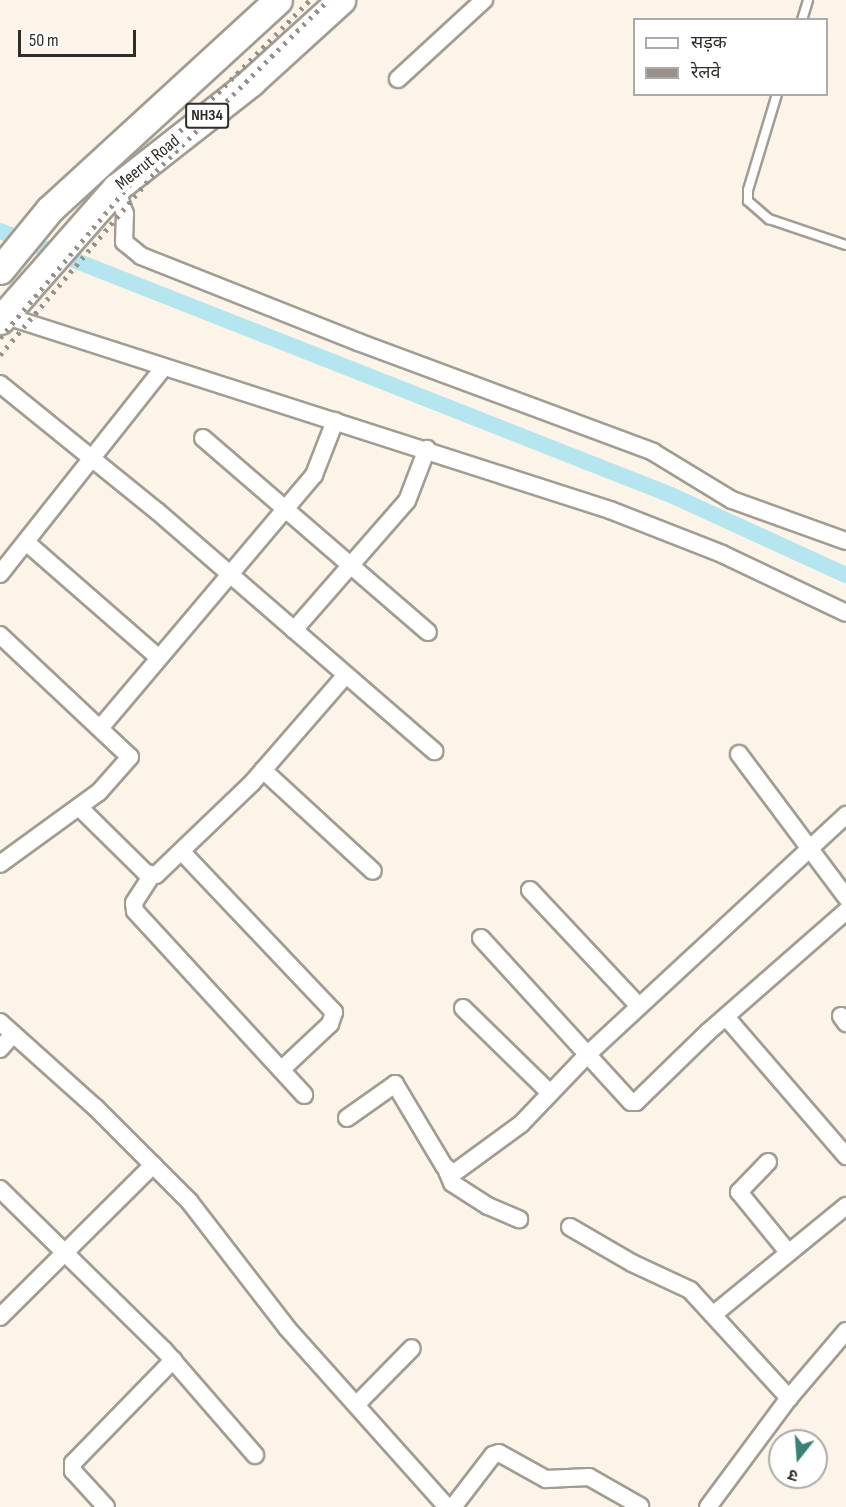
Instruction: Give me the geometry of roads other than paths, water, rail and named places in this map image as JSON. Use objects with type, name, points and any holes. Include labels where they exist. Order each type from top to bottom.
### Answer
[{"type":"highway","name":"Meerut Road","points":[[0,270],[50,209],[278,0]]},
{"type":"highway","name":"Meerut Road","points":[[7,311],[74,232],[116,188],[251,82],[341,0]]},
{"type":"street","points":[[398,79],[484,0]]},
{"type":"street","points":[[116,188],[125,214],[124,242],[141,256],[653,452],[724,496],[846,541]]},
{"type":"street","points":[[7,311],[164,367],[427,449],[644,523],[722,554],[846,613]]},
{"type":"street","points":[[0,574],[94,460],[164,367]]},
{"type":"street","points":[[0,384],[230,575],[434,751]]},
{"type":"street","points":[[101,727],[319,468],[335,421]]},
{"type":"street","points":[[203,438],[428,632]]},
{"type":"street","points":[[294,630],[407,501],[427,449]]},
{"type":"street","points":[[26,542],[159,658]]},
{"type":"street","points":[[0,635],[128,751],[129,763],[79,807],[0,864]]},
{"type":"street","points":[[304,1095],[135,911],[134,903],[152,875],[162,871],[263,771],[346,675]]},
{"type":"street","points":[[739,754],[846,897]]},
{"type":"street","points":[[263,771],[373,871]]},
{"type":"street","points":[[79,807],[152,875]]},
{"type":"street","points":[[447,1171],[454,1173],[514,1130],[588,1054],[846,815]]},
{"type":"street","points":[[182,852],[334,1012],[330,1024],[281,1070]]},
{"type":"street","points":[[530,890],[639,1006]]},
{"type":"street","points":[[481,938],[631,1102],[636,1102],[726,1017],[846,911]]},
{"type":"street","points":[[463,1008],[550,1093]]},
{"type":"street","points":[[726,1017],[846,1156]]},
{"type":"street","points":[[0,1022],[189,1201],[287,1328],[447,1507]]},
{"type":"street","points":[[0,1049],[13,1034]]},
{"type":"street","points":[[347,1118],[395,1084],[452,1183],[488,1206],[519,1219]]},
{"type":"street","points":[[768,1162],[739,1192],[788,1252]]},
{"type":"street","points":[[0,1317],[153,1165]]},
{"type":"street","points":[[3,1197],[64,1252],[173,1360],[255,1455]]},
{"type":"street","points":[[714,1314],[846,1206]]},
{"type":"street","points":[[570,1227],[632,1263],[683,1286],[714,1314],[789,1398]]},
{"type":"street","points":[[708,1507],[789,1398],[846,1331]]},
{"type":"street","points":[[357,1404],[412,1348]]},
{"type":"street","points":[[106,1507],[73,1471],[73,1463],[173,1360]]},
{"type":"street","points":[[453,1507],[493,1455],[499,1453],[546,1479],[589,1477],[640,1506]]},
{"type":"lane","points":[[803,18],[808,0]]},
{"type":"lane","points":[[776,96],[748,190],[748,201],[769,219],[846,245]]},
{"type":"waterway","points":[[0,231],[671,495],[846,575]]},
{"type":"railway","points":[[0,338],[148,163],[310,0]]},
{"type":"railway","points":[[0,355],[156,171],[328,0]]}]
